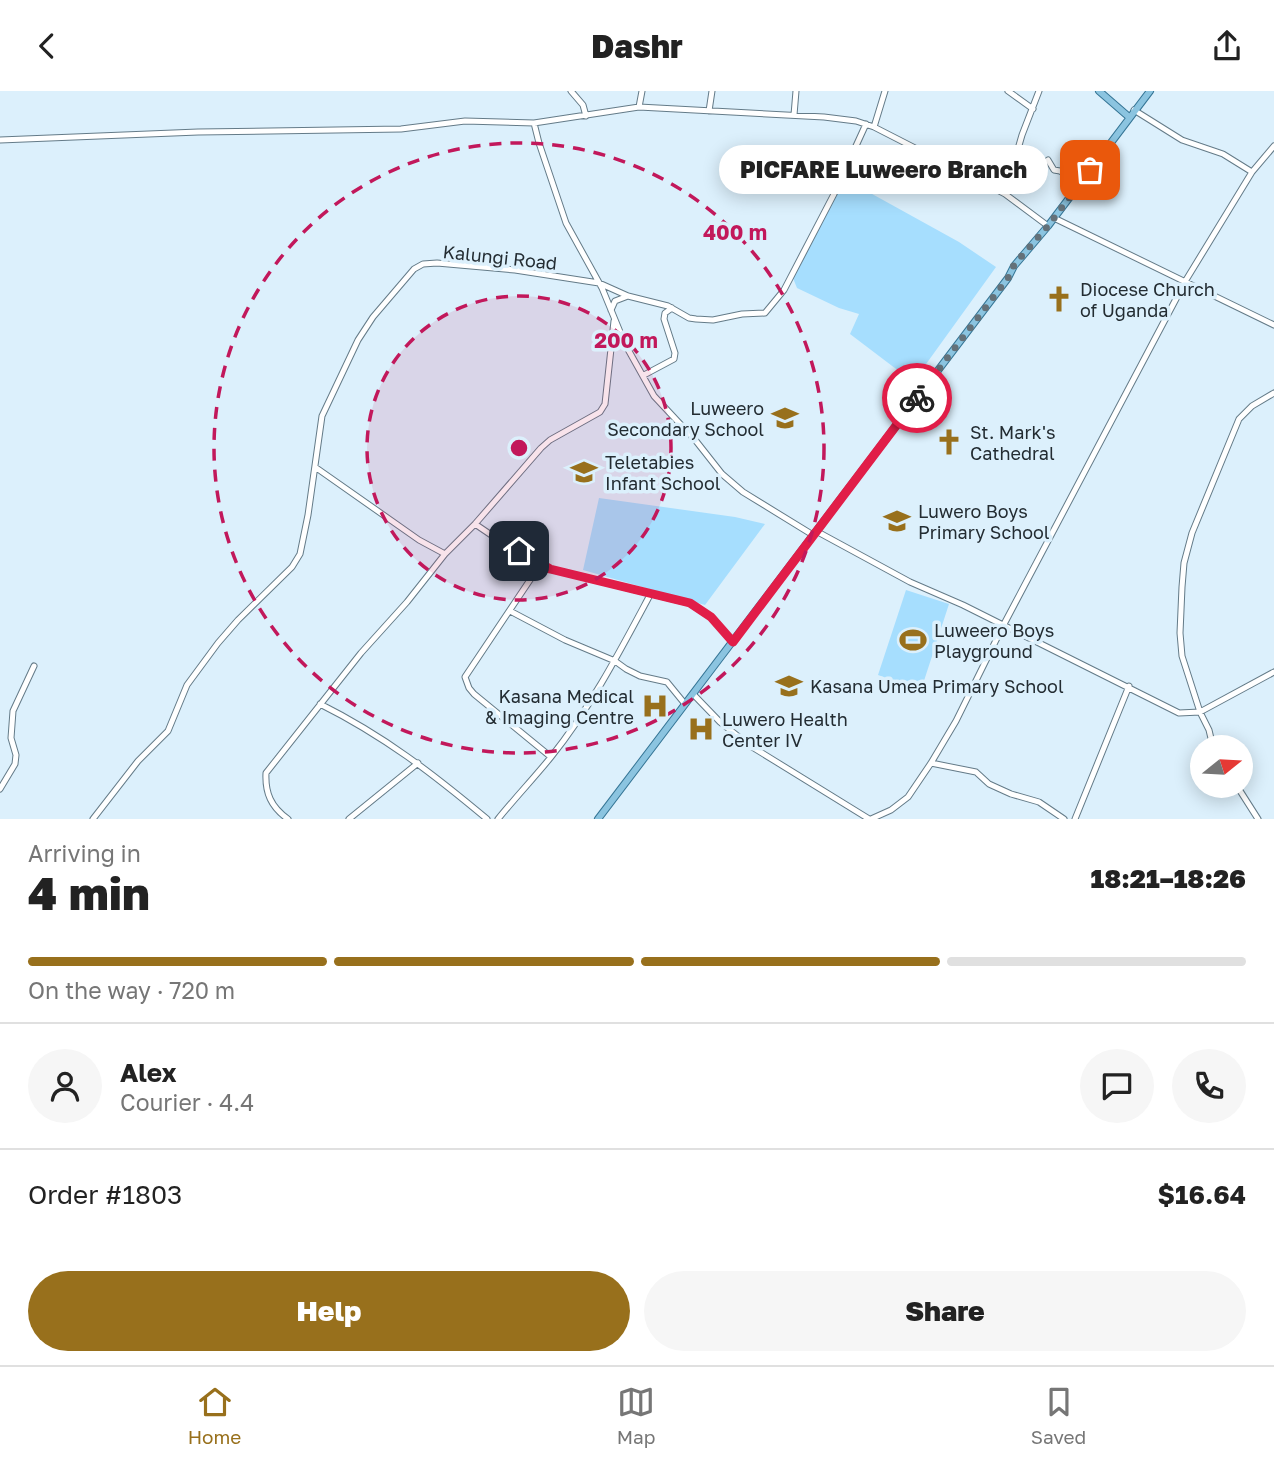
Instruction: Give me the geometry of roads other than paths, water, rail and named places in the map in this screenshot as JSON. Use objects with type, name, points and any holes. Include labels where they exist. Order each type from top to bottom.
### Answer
[{"type":"main road","points":[[1100,91],[1129,117]]},
{"type":"main road","points":[[598,819],[1008,278],[1014,265],[1048,226],[1150,91]]},
{"type":"street","points":[[571,91],[583,105],[586,116]]},
{"type":"street","points":[[639,107],[642,91]]},
{"type":"street","points":[[709,111],[712,91]]},
{"type":"street","points":[[794,115],[796,91]]},
{"type":"street","points":[[874,127],[885,91]]},
{"type":"street","points":[[1008,91],[1032,109]]},
{"type":"street","points":[[1004,194],[1039,91]]},
{"type":"street","points":[[0,140],[198,132],[401,129],[465,121],[534,123],[639,107],[843,119],[874,127],[1004,194],[1048,226]]},
{"type":"street","points":[[1134,110],[1182,140],[1223,154],[1252,172]]},
{"type":"street","points":[[534,123],[542,156],[566,223],[654,396],[722,474],[743,492],[814,533],[910,582],[963,605],[1179,713],[1199,712],[1274,672]]},
{"type":"street","points":[[598,283],[628,296],[672,308],[689,318],[713,320],[767,311],[784,290],[834,194],[866,124]]},
{"type":"street","points":[[693,694],[720,722],[749,745],[870,819],[891,810],[908,797],[956,721],[1003,626],[1186,281],[1252,172],[1274,147]]},
{"type":"street","points":[[1048,160],[1054,170],[1080,183]]},
{"type":"street","points":[[1054,218],[1274,324]]},
{"type":"street","name":"Kalungi Road","points":[[315,467],[322,416],[335,385],[373,317],[414,269],[423,264],[437,263],[515,270],[598,283]]},
{"type":"street","points":[[611,310],[618,299],[628,296]]},
{"type":"street","points":[[644,375],[674,359],[675,353],[664,319],[665,313],[672,308]]},
{"type":"street","points":[[284,818],[266,790],[266,773],[445,554],[541,448],[595,416],[603,408],[614,321]]},
{"type":"street","points":[[1210,735],[1206,720],[1199,712],[1180,648],[1186,555],[1192,533],[1239,419],[1252,406],[1274,393]]},
{"type":"street","points":[[93,819],[138,761],[168,731],[187,685],[218,643],[238,619],[292,567],[300,554],[315,467],[419,540],[445,554]]},
{"type":"street","points":[[475,524],[540,565],[561,573],[650,595],[678,599],[696,606],[711,617],[733,642]]},
{"type":"street","points":[[540,565],[465,677],[474,694],[551,757]]},
{"type":"street","points":[[498,819],[551,757],[615,661],[650,595]]},
{"type":"street","points":[[510,611],[565,640],[615,661],[640,676],[667,682],[685,703]]},
{"type":"street","points":[[0,789],[15,764],[16,755],[11,738],[13,711],[34,666]]},
{"type":"street","points":[[1075,819],[1129,686]]},
{"type":"street","points":[[320,705],[362,725],[418,763],[486,819]]},
{"type":"street","points":[[349,819],[418,763]]},
{"type":"street","points":[[931,763],[975,772],[989,784],[1039,802],[1064,819]]},
{"type":"street","points":[[1245,798],[1258,819]]},
{"type":"place","name":"PICFARE Luweero Branch","points":[[1090,170]]},
{"type":"place","name":"Diocese Church of Uganda","points":[[1059,299]]},
{"type":"place","name":"Luweero Secondary School","points":[[785,418]]},
{"type":"place","name":"St. Mark's Cathedral","points":[[949,442]]},
{"type":"place","name":"Teletabies Infant School","points":[[584,472]]},
{"type":"place","name":"Luwero Boys Primary School","points":[[897,521]]},
{"type":"place","name":"Luweero Boys Playground","points":[[913,640]]},
{"type":"place","name":"Kasana Umea Primary School","points":[[789,686]]},
{"type":"place","name":"Kasana Medical & Imaging Centre","points":[[655,706]]},
{"type":"place","name":"Luwero Health Center IV","points":[[701,729]]}]
